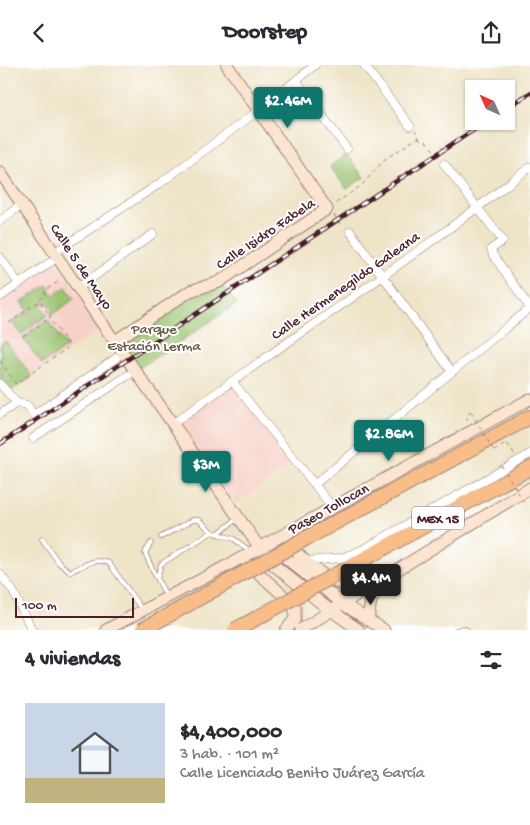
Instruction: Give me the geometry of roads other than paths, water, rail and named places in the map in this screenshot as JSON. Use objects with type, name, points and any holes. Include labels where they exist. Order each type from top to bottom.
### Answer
[{"type":"highway","name":"Paseo Tollocan","points":[[142,630],[530,417]]},
{"type":"highway","name":"MEX 15","points":[[235,630],[530,468]]},
{"type":"main road","points":[[227,65],[259,110]]},
{"type":"main road","name":"Calle Isidro Fabela","points":[[115,341],[190,291],[219,282],[325,211],[259,110]]},
{"type":"main road","name":"Calle 5 de Mayo","points":[[0,172],[78,288],[239,518],[256,550],[360,630]]},
{"type":"main road","points":[[106,630],[256,550],[530,399]]},
{"type":"main road","points":[[300,630],[530,488]]},
{"type":"main road","points":[[293,529],[290,536],[291,546],[326,576],[343,584],[360,584],[385,577]]},
{"type":"main road","points":[[256,550],[276,551],[343,604],[384,630]]},
{"type":"main road","points":[[230,564],[243,564],[256,570],[292,603],[296,610],[295,619],[286,630]]},
{"type":"main road","points":[[368,620],[373,596],[385,577]]},
{"type":"street","points":[[0,297],[56,255],[159,184],[259,110],[315,65]]},
{"type":"street","points":[[364,65],[410,126]]},
{"type":"street","points":[[296,80],[348,149]]},
{"type":"street","points":[[315,484],[530,308],[493,255],[491,249],[503,241],[444,164]]},
{"type":"street","name":"Calle Hermenegildo Galeana","points":[[174,423],[478,209],[530,167]]},
{"type":"street","points":[[0,221],[22,204]]},
{"type":"street","points":[[350,231],[452,372]]},
{"type":"street","points":[[78,288],[153,234]]},
{"type":"street","points":[[0,257],[19,284]]},
{"type":"street","points":[[0,385],[17,403],[27,405],[34,415],[116,358]]},
{"type":"street","points":[[33,438],[136,371]]},
{"type":"street","points":[[232,381],[332,508]]},
{"type":"street","points":[[0,414],[17,403]]},
{"type":"street","points":[[307,561],[341,558],[362,550],[530,454]]},
{"type":"street","points":[[0,574],[13,591],[32,630]]},
{"type":"lane","points":[[157,578],[158,569],[165,560],[239,518]]},
{"type":"lane","points":[[161,537],[193,520],[199,521],[215,533],[234,539],[256,550]]},
{"type":"lane","points":[[42,539],[59,563],[70,572],[101,560],[109,563],[143,611]]},
{"type":"lane","points":[[150,543],[145,553],[167,598]]},
{"type":"lane","points":[[456,630],[463,628],[467,630]]},
{"type":"railway","points":[[515,102],[530,93]]},
{"type":"railway","points":[[0,444],[473,130]]},
{"type":"park label","name":"Parque Estación Lerma","points":[[154,336]]}]
